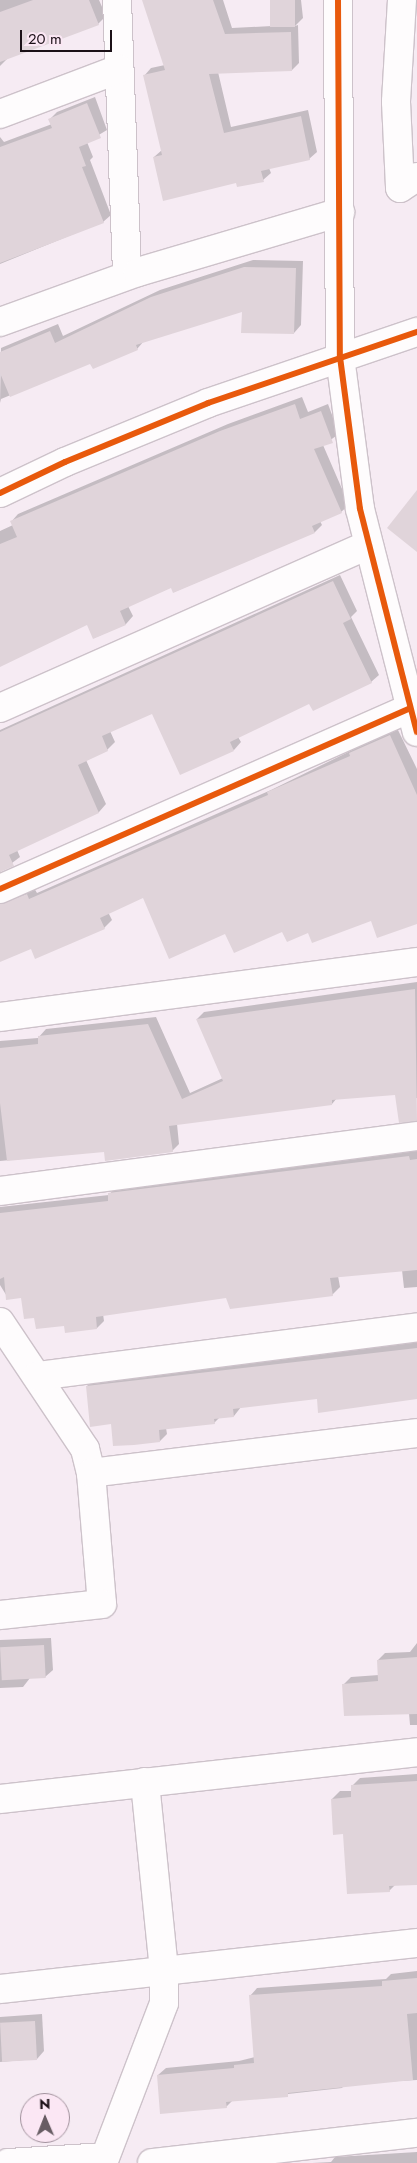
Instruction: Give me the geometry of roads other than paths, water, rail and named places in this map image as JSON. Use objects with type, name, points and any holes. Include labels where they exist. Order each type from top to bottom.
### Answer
[{"type":"street","points":[[117,0],[127,275]]},
{"type":"street","points":[[0,889],[413,721],[360,510],[340,357],[338,0]]},
{"type":"street","points":[[402,0],[396,102],[400,188],[417,177]]},
{"type":"street","points":[[0,114],[119,69]]},
{"type":"street","points":[[0,322],[127,275],[340,212]]},
{"type":"street","points":[[0,493],[65,462],[208,403],[417,332]]},
{"type":"street","points":[[0,708],[368,545]]},
{"type":"street","points":[[0,1016],[417,962]]},
{"type":"street","points":[[0,1191],[417,1136]]},
{"type":"street","points":[[0,1322],[85,1449],[91,1473],[102,1604],[0,1616]]},
{"type":"street","points":[[37,1376],[417,1327]]},
{"type":"street","points":[[91,1473],[417,1433]]},
{"type":"street","points":[[0,1799],[417,1752]]},
{"type":"street","points":[[8,2163],[104,2160],[164,2004],[164,1970],[145,1782]]},
{"type":"street","points":[[0,1989],[417,1943]]},
{"type":"street","points":[[152,2163],[417,2133]]}]
